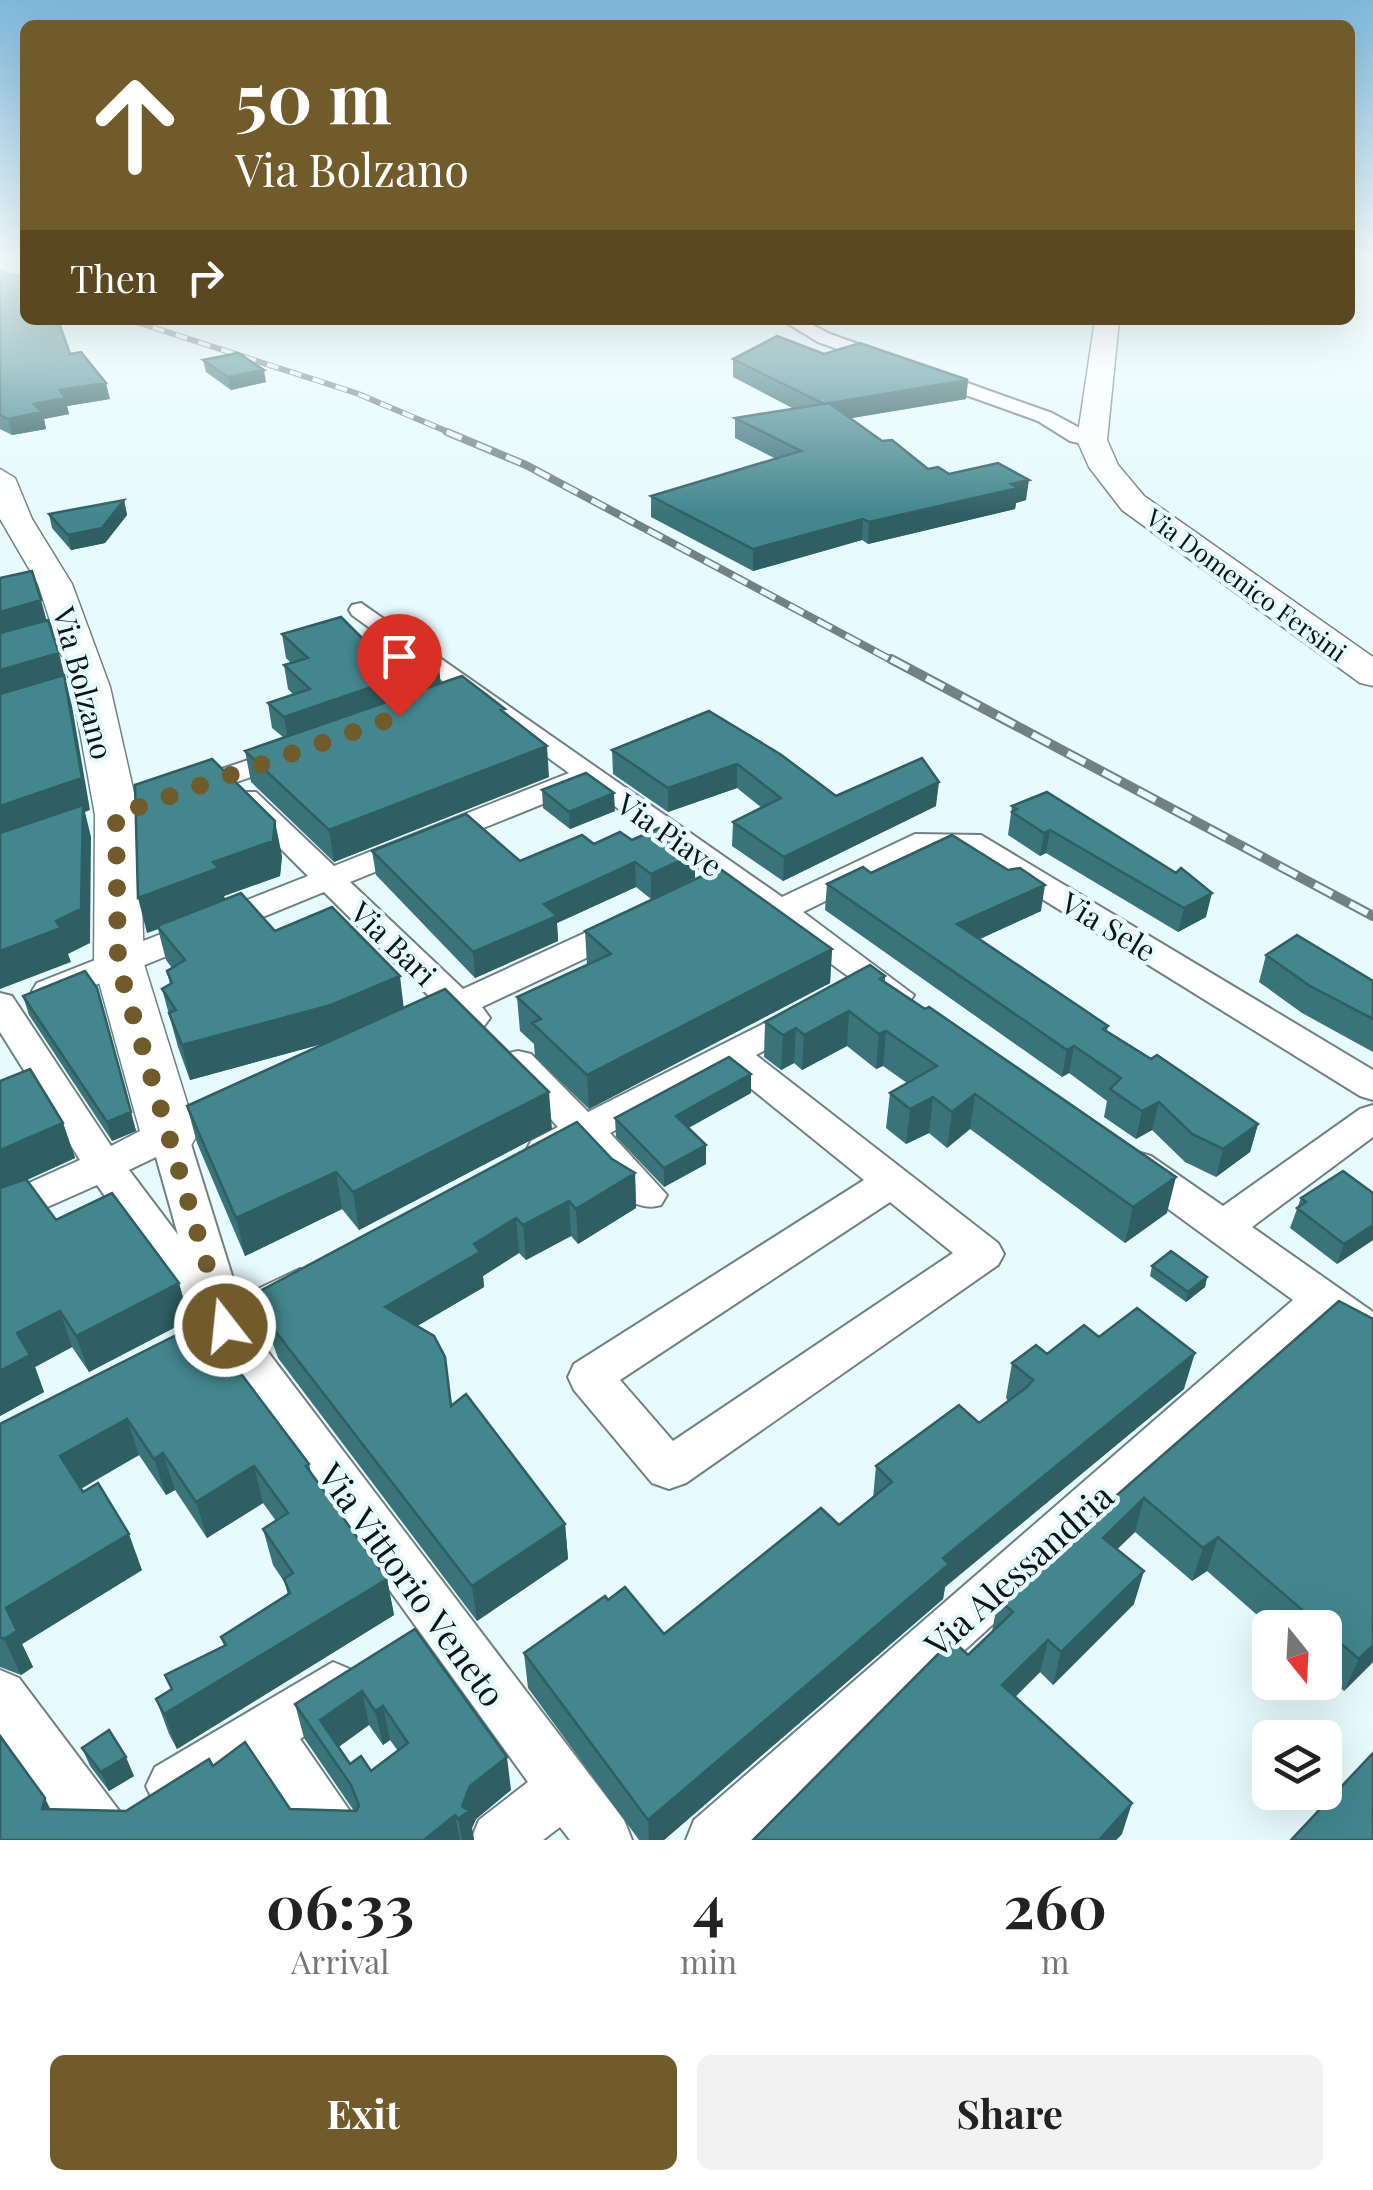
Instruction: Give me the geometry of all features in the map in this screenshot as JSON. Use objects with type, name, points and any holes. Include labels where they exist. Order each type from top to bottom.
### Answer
[{"type":"street","points":[[840,344],[1045,417],[1077,437],[1092,440],[1105,344]]},
{"type":"street","name":"Via Domenico Fersini","points":[[1092,440],[1104,468],[1134,503],[1371,670]]},
{"type":"street","name":"Via Bolzano","points":[[0,478],[8,521],[46,586],[82,690],[131,810],[118,964],[170,1135]]},
{"type":"street","name":"Via Piave","points":[[360,610],[920,1012]]},
{"type":"street","points":[[431,704],[469,691]]},
{"type":"street","points":[[131,810],[318,744]]},
{"type":"street","points":[[104,1166],[1,1007],[588,776]]},
{"type":"street","name":"Via Bari","points":[[225,777],[586,1130],[647,1195]]},
{"type":"street","name":"Via Sele","points":[[778,911],[926,840],[970,841],[1373,1088]]},
{"type":"street","points":[[698,894],[732,878]]},
{"type":"street","points":[[386,1038],[646,918]]},
{"type":"street","points":[[517,1167],[873,978]]},
{"type":"street","points":[[730,1053],[983,1254],[669,1469],[590,1377],[892,1182]]},
{"type":"street","points":[[0,1214],[224,1111]]},
{"type":"street","points":[[1224,1227],[1373,1118]]},
{"type":"street","points":[[170,1135],[225,1326]]},
{"type":"street","points":[[1112,1148],[1373,1334]]},
{"type":"street","name":"Via Vittorio Veneto","points":[[104,1166],[225,1326],[406,1641],[566,1787],[604,1840]]},
{"type":"street","points":[[173,1354],[328,1270]]},
{"type":"street","name":"Via Alessandria","points":[[714,1840],[1322,1299]]},
{"type":"street","points":[[0,1696],[98,1836],[406,1641]]},
{"type":"street","points":[[264,1733],[336,1840]]},
{"type":"street","points":[[499,1840],[566,1787]]},
{"type":"building","points":[[0,344],[66,344],[70,354],[81,352],[106,383],[60,390],[65,398],[34,404],[42,412],[8,419],[0,415]]},
{"type":"building","points":[[762,344],[798,344],[824,354],[863,344],[968,380],[824,404],[733,359]]},
{"type":"building","points":[[238,353],[264,370],[228,377],[203,360]]},
{"type":"building","points":[[829,403],[882,441],[892,440],[928,469],[938,467],[949,474],[998,463],[1029,480],[1011,484],[1018,488],[869,522],[863,519],[753,549],[651,496],[801,451],[735,418]]},
{"type":"building","points":[[124,500],[102,528],[68,535],[49,514]]},
{"type":"building","points":[[32,571],[41,600],[0,612],[0,578]]},
{"type":"building","points":[[341,617],[365,641],[397,631],[439,664],[284,717],[268,703],[310,689],[284,665],[308,658],[282,634]]},
{"type":"building","points":[[48,620],[59,653],[0,670],[0,633]]},
{"type":"building","points":[[64,675],[82,778],[0,806],[0,694]]},
{"type":"building","points":[[462,676],[547,746],[329,830],[245,751]]},
{"type":"building","points":[[709,711],[780,754],[836,796],[922,758],[939,782],[784,857],[733,822],[781,798],[737,764],[668,788],[612,750]]},
{"type":"building","points":[[212,759],[275,821],[273,841],[213,862],[219,868],[138,898],[135,785]]},
{"type":"building","points":[[586,773],[614,793],[569,812],[542,790]]},
{"type":"building","points":[[1047,792],[1176,873],[1181,868],[1212,893],[1184,908],[1012,812],[1017,809],[1012,806]]},
{"type":"building","points":[[83,805],[81,909],[56,921],[61,928],[0,951],[0,833]]},
{"type":"building","points":[[466,814],[520,861],[582,835],[594,844],[620,832],[632,840],[659,828],[695,854],[651,874],[635,862],[544,904],[557,916],[473,952],[372,851]]},
{"type":"building","points":[[952,835],[1008,870],[1020,868],[1045,885],[957,924],[1108,1026],[1103,1029],[1151,1059],[1157,1055],[1258,1124],[1223,1149],[1192,1134],[1159,1102],[1142,1111],[1110,1089],[1121,1078],[1074,1046],[1067,1050],[827,884],[863,867],[871,873]]},
{"type":"building","points":[[719,868],[832,949],[587,1075],[532,1023],[541,1019],[517,997],[611,954],[585,931]]},
{"type":"building","points":[[241,893],[275,931],[332,907],[400,976],[331,1005],[182,1045],[169,1013],[176,1010],[162,989],[172,983],[167,971],[185,960],[157,926]]},
{"type":"building","points":[[1297,935],[1373,981],[1373,1019],[1310,986],[1266,955]]},
{"type":"building","points":[[870,965],[885,976],[880,979],[925,1009],[929,1007],[1176,1177],[1133,1207],[975,1094],[952,1112],[933,1097],[910,1109],[890,1093],[937,1066],[886,1031],[879,1034],[849,1011],[804,1035],[796,1028],[783,1035],[765,1022]]},
{"type":"building","points":[[85,971],[97,988],[131,1112],[107,1122],[23,996]]},
{"type":"building","points":[[445,989],[549,1092],[353,1192],[336,1172],[236,1218],[187,1106]]},
{"type":"building","points":[[729,1057],[751,1074],[676,1116],[706,1145],[664,1168],[615,1118]]},
{"type":"building","points":[[30,1069],[63,1123],[0,1150],[0,1081]]},
{"type":"building","points":[[577,1122],[612,1159],[635,1173],[576,1209],[569,1201],[523,1225],[516,1218],[474,1244],[480,1252],[385,1307],[434,1336],[445,1357],[451,1406],[466,1394],[565,1524],[472,1586],[269,1323],[258,1292]]},
{"type":"building","points":[[1343,1171],[1373,1193],[1373,1225],[1344,1244],[1297,1208],[1306,1202],[1301,1198]]},
{"type":"building","points":[[26,1179],[56,1220],[112,1193],[179,1283],[76,1336],[60,1311],[17,1333],[30,1355],[0,1371],[0,1188]]},
{"type":"building","points":[[1171,1251],[1207,1277],[1188,1292],[1152,1266]]},
{"type":"building","points":[[1339,1301],[1373,1319],[1373,1645],[1359,1659],[1342,1644],[1342,1610],[1302,1610],[1218,1537],[1203,1548],[1144,1498],[1103,1538],[1144,1571],[1061,1652],[1048,1640],[1002,1685],[1132,1803],[1099,1840],[753,1840],[952,1640],[968,1655],[1013,1612],[998,1599]]},
{"type":"building","points":[[1137,1308],[1195,1353],[943,1558],[949,1564],[648,1820],[524,1653],[605,1596],[608,1600],[625,1587],[664,1634],[821,1508],[839,1525],[892,1482],[876,1466],[959,1405],[979,1423],[1027,1387],[1033,1380],[1012,1363],[1036,1345],[1047,1354],[1084,1325],[1099,1337]]},
{"type":"building","points":[[202,1322],[309,1464],[306,1466],[387,1579],[164,1714],[156,1699],[172,1689],[165,1675],[226,1645],[221,1637],[290,1593],[284,1579],[293,1573],[263,1529],[288,1513],[254,1466],[196,1502],[163,1453],[154,1459],[127,1419],[60,1456],[83,1492],[98,1483],[129,1534],[6,1608],[17,1631],[4,1639],[0,1637],[0,1424]]},
{"type":"building","points":[[415,1629],[507,1757],[470,1786],[462,1806],[469,1811],[458,1819],[455,1815],[424,1840],[0,1840],[0,1736],[45,1798],[42,1809],[126,1811],[209,1759],[213,1766],[245,1742],[290,1809],[356,1811],[359,1806],[351,1785],[295,1704]],"holes":[[[362,1691],[375,1711],[383,1706],[408,1743],[371,1771],[361,1756],[350,1764],[320,1720]]]},
{"type":"building","points":[[109,1730],[126,1757],[101,1772],[82,1748]]},
{"type":"building","points":[[1373,1753],[1373,1840],[1291,1840],[1319,1810],[1342,1810],[1342,1786]]},
{"type":"railway","points":[[204,344],[356,393],[453,434]]},
{"type":"railway","points":[[447,432],[526,465],[895,662]]},
{"type":"railway","points":[[891,659],[1373,916]]},
{"type":"route","points":[[225,1326],[118,964],[116,815],[399,716]]}]
